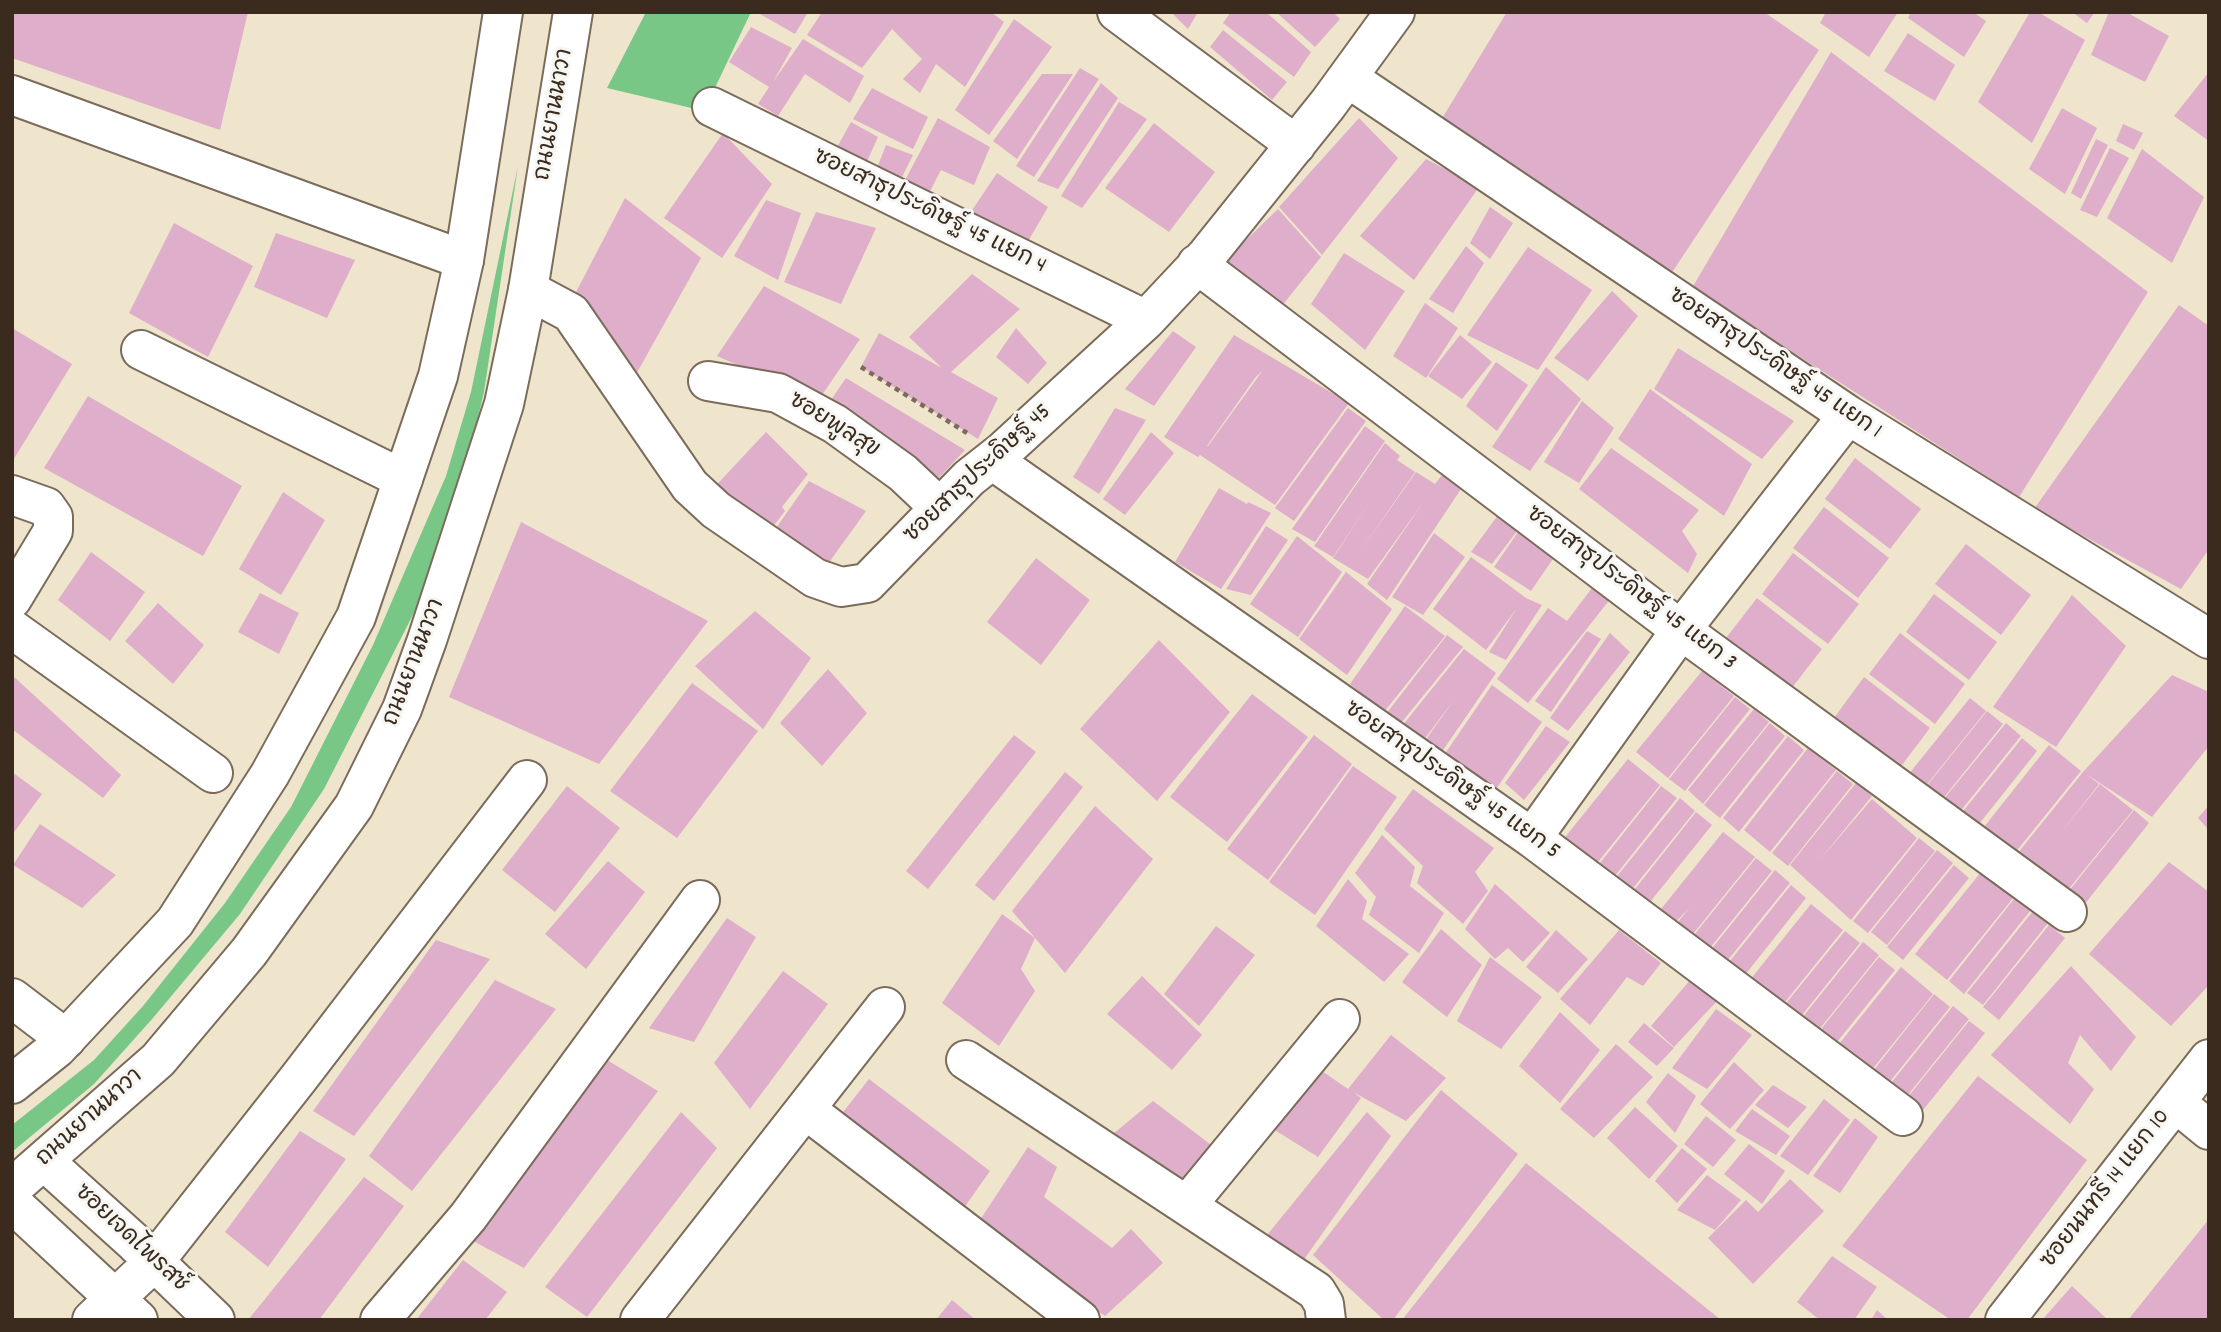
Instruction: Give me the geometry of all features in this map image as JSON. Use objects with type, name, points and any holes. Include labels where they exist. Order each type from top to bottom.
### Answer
[{"type":"street","points":[[12,1084],[65,1039],[175,922],[270,774],[356,617],[438,376],[464,260],[503,12]]},
{"type":"street","points":[[482,146],[508,114],[528,12]]},
{"type":"street","points":[[1117,12],[1296,145]]},
{"type":"street","name":"ซอยสาธุประดิษฐ์ 45","points":[[528,290],[571,313],[690,486],[716,510],[815,578],[841,587],[867,583],[969,478],[997,456],[1146,320],[1207,255],[1348,78],[1395,12]]},
{"type":"street","name":"ถนนยานนาวา","points":[[12,1188],[158,1060],[249,952],[354,806],[402,709],[428,640],[504,404],[528,290],[567,24]]},
{"type":"street","name":"ซอยสาธุประดิษฐ์ 45 แยก 1","points":[[1348,78],[1848,415],[2209,639]]},
{"type":"street","points":[[12,96],[464,260]]},
{"type":"street","name":"ซอยสาธุประดิษฐ์ 45 แยก 4","points":[[712,107],[1146,320]]},
{"type":"street","name":"ซอยสาธุประดิษฐ์ 45 แยก 3","points":[[1197,264],[1681,629],[2067,912]]},
{"type":"street","points":[[141,349],[403,479]]},
{"type":"street","name":"ซอยพูลสุข","points":[[708,381],[778,393],[835,424],[903,473],[940,508]]},
{"type":"street","points":[[1532,838],[1681,629],[1848,415]]},
{"type":"street","name":"ซอยสาธุประดิษฐ์ 45 แยก 5","points":[[997,456],[1532,838],[1903,1116]]},
{"type":"street","points":[[12,495],[46,507],[53,517],[53,531],[12,599]]},
{"type":"street","points":[[12,629],[213,773]]},
{"type":"street","points":[[12,1203],[115,1313],[527,780]]},
{"type":"street","points":[[380,1320],[468,1217],[701,900]]},
{"type":"street","points":[[12,998],[65,1039]]},
{"type":"street","points":[[640,1320],[885,1007]]},
{"type":"street","points":[[1187,1205],[1340,1019]]},
{"type":"street","name":"ซอยนนทรี 14 แยก 10","points":[[2005,1320],[2209,1059]]},
{"type":"street","points":[[966,1060],[1316,1291],[1325,1304],[1326,1320]]},
{"type":"street","points":[[2176,1103],[2209,1130]]},
{"type":"street","points":[[805,1109],[1080,1320]]},
{"type":"street","name":"ซอยเจดไพรสซ์","points":[[44,1161],[215,1320]]},
{"type":"path","points":[[861,367],[997,456]]},
{"type":"green space","points":[[646,12],[751,12],[704,111],[607,88]]},
{"type":"green space","points":[[518,166],[484,392],[466,468],[419,603],[324,789],[240,914],[153,1018],[94,1084],[12,1152],[12,1125],[94,1060],[143,1006],[225,903],[291,807],[373,645],[446,476],[471,392]]},
{"type":"building","points":[[12,12],[248,12],[220,130],[12,58]]},
{"type":"building","points":[[808,12],[795,34],[760,14]]},
{"type":"building","points":[[822,12],[991,12],[1004,22],[965,87],[936,64],[920,93],[903,79],[922,59],[892,29],[862,68],[807,35]]},
{"type":"building","points":[[1171,12],[1198,12],[1188,29]]},
{"type":"building","points":[[1231,12],[1266,12],[1311,52],[1294,77],[1223,23]]},
{"type":"building","points":[[1276,12],[1333,12],[1340,19],[1315,47]]},
{"type":"building","points":[[1507,12],[1764,12],[1819,50],[1671,274],[1441,120]]},
{"type":"building","points":[[1826,12],[1898,12],[1869,57],[1820,23]]},
{"type":"building","points":[[1911,12],[1973,12],[1986,21],[1964,57],[1908,18]]},
{"type":"building","points":[[2030,12],[2038,12],[2085,40],[2032,143],[1978,102]]},
{"type":"building","points":[[2072,12],[2095,12],[2087,23]]},
{"type":"building","points":[[2109,12],[2126,12],[2169,36],[2145,82],[2091,55]]},
{"type":"building","points":[[1014,19],[1052,47],[989,135],[955,110]]},
{"type":"building","points":[[751,27],[792,48],[773,82],[803,39],[864,76],[850,103],[805,74],[778,116],[758,104],[769,87],[729,62]]},
{"type":"building","points":[[1223,30],[1287,82],[1272,100],[1210,47]]},
{"type":"building","points":[[1908,33],[1955,65],[1935,101],[1884,71]]},
{"type":"building","points":[[1831,52],[2148,292],[2019,497],[1692,288]]},
{"type":"building","points":[[1080,68],[1099,79],[1034,177],[1016,166]]},
{"type":"building","points":[[2209,72],[2209,141],[2174,116]]},
{"type":"building","points":[[1042,74],[1073,74],[1017,159],[993,141]]},
{"type":"building","points":[[1101,83],[1118,98],[1058,189],[1037,181]]},
{"type":"building","points":[[872,88],[928,117],[913,149],[853,119]]},
{"type":"building","points":[[1119,102],[1147,119],[1082,208],[1061,196]]},
{"type":"building","points":[[2062,108],[2097,128],[2065,194],[2029,169]]},
{"type":"building","points":[[938,118],[990,147],[974,185],[941,170],[926,199],[903,184]]},
{"type":"building","points":[[1359,118],[1398,158],[1322,255],[1279,207]]},
{"type":"building","points":[[851,122],[878,137],[865,166],[835,151]]},
{"type":"building","points":[[1154,123],[1215,172],[1169,232],[1105,188]]},
{"type":"building","points":[[2123,124],[2143,133],[2134,150],[2116,141]]},
{"type":"building","points":[[723,133],[772,184],[722,258],[664,218]]},
{"type":"building","points":[[2096,139],[2108,145],[2081,199],[2071,193]]},
{"type":"building","points":[[886,145],[913,155],[898,185],[875,173]]},
{"type":"building","points":[[2110,148],[2129,158],[2097,217],[2080,210]]},
{"type":"building","points":[[2142,149],[2204,197],[2172,263],[2107,218]]},
{"type":"building","points":[[1426,159],[1479,187],[1414,280],[1360,236]]},
{"type":"building","points":[[997,173],[1048,207],[1009,274],[948,246]]},
{"type":"building","points":[[625,198],[701,258],[634,378],[575,294]]},
{"type":"building","points":[[766,200],[801,213],[778,280],[734,256]]},
{"type":"building","points":[[1490,207],[1513,223],[1490,259],[1470,243]]},
{"type":"building","points":[[1278,209],[1321,257],[1273,317],[1214,271]]},
{"type":"building","points":[[816,212],[876,228],[841,304],[784,282]]},
{"type":"building","points":[[174,223],[253,266],[208,357],[129,313]]},
{"type":"building","points":[[276,233],[355,260],[327,318],[254,287]]},
{"type":"building","points":[[1466,246],[1484,263],[1453,313],[1429,299]]},
{"type":"building","points":[[1528,247],[1592,290],[1538,370],[1467,335]]},
{"type":"building","points":[[1344,253],[1405,291],[1365,350],[1311,304]]},
{"type":"building","points":[[972,274],[1020,309],[951,372],[998,398],[978,439],[861,367],[879,333],[942,368],[909,337]]},
{"type":"building","points":[[764,286],[860,339],[818,401],[717,356]]},
{"type":"building","points":[[1612,291],[1638,316],[1588,381],[1554,358]]},
{"type":"building","points":[[1425,303],[1458,328],[1426,378],[1393,356]]},
{"type":"building","points":[[2179,305],[2209,326],[2209,549],[2181,589],[2034,509]]},
{"type":"building","points":[[12,328],[72,364],[12,462]]},
{"type":"building","points":[[1016,328],[1047,363],[1028,384],[996,357]]},
{"type":"building","points":[[1173,331],[1196,347],[1154,406],[1125,389]]},
{"type":"building","points":[[1234,335],[1349,403],[1275,505],[1200,455],[1198,457],[1164,437]],"holes":[[[1263,370],[1208,446],[1255,378]]]},
{"type":"building","points":[[1460,335],[1492,362],[1462,399],[1428,376]]},
{"type":"building","points":[[1678,348],[1794,421],[1762,459],[1654,389]]},
{"type":"building","points":[[1496,362],[1528,385],[1497,431],[1466,406]]},
{"type":"building","points":[[1546,367],[1581,399],[1530,471],[1492,447]]},
{"type":"building","points":[[846,378],[965,450],[933,484],[820,416]]},
{"type":"building","points":[[1650,389],[1752,464],[1724,516],[1618,439]]},
{"type":"building","points":[[88,396],[242,486],[203,556],[44,468]]},
{"type":"building","points":[[1582,401],[1614,428],[1579,483],[1544,462]]},
{"type":"building","points":[[1115,408],[1146,420],[1099,494],[1073,477]]},
{"type":"building","points":[[1348,408],[1366,421],[1294,521],[1275,508]]},
{"type":"building","points":[[1365,426],[1385,441],[1315,542],[1292,529]]},
{"type":"building","points":[[766,432],[808,474],[782,507],[785,511],[769,532],[709,493]]},
{"type":"building","points":[[1151,432],[1174,453],[1125,515],[1103,499]]},
{"type":"building","points":[[1385,443],[1400,456],[1397,460],[1415,472],[1360,552],[1416,472],[1435,484],[1442,475],[1461,489],[1387,600],[1367,584],[1425,500],[1368,579],[1333,558],[1371,500],[1333,557],[1314,546]]},
{"type":"building","points":[[1611,448],[1699,510],[1682,531],[1697,554],[1688,573],[1579,489]]},
{"type":"building","points":[[1855,458],[1921,509],[1890,549],[1825,499]]},
{"type":"building","points":[[809,481],[866,511],[825,568],[774,531]]},
{"type":"building","points":[[1219,488],[1247,504],[1248,502],[1271,513],[1221,589],[1175,562]]},
{"type":"building","points":[[283,492],[325,520],[281,595],[239,569]]},
{"type":"building","points":[[1824,507],[1889,558],[1858,598],[1793,548]]},
{"type":"building","points":[[1501,511],[1521,526],[1492,564],[1471,552]]},
{"type":"building","points":[[521,522],[708,621],[599,764],[449,697]]},
{"type":"building","points":[[1525,522],[1561,547],[1531,591],[1494,567]]},
{"type":"building","points":[[1266,526],[1288,540],[1251,595],[1226,589]]},
{"type":"building","points":[[1434,533],[1465,557],[1423,615],[1392,597]]},
{"type":"building","points":[[1297,536],[1342,572],[1298,637],[1250,604]]},
{"type":"building","points":[[1966,544],[2031,595],[2001,635],[1935,584]]},
{"type":"building","points":[[91,552],[145,592],[110,641],[58,600]]},
{"type":"building","points":[[1793,553],[1859,604],[1828,644],[1762,594]]},
{"type":"building","points":[[1471,557],[1526,598],[1542,605],[1506,660],[1489,652],[1517,608],[1486,650],[1433,609]]},
{"type":"building","points":[[1036,558],[1090,600],[1041,665],[987,622]]},
{"type":"building","points":[[1346,572],[1392,609],[1347,675],[1299,639]]},
{"type":"building","points":[[1598,580],[1615,593],[1528,703],[1497,679],[1548,608],[1567,621]]},
{"type":"building","points":[[260,593],[299,613],[279,654],[238,632]]},
{"type":"building","points":[[1934,594],[1997,642],[1969,680],[1906,632]]},
{"type":"building","points":[[2072,595],[2126,646],[2056,747],[1993,707]]},
{"type":"building","points":[[1757,598],[1822,649],[1791,689],[1726,638]]},
{"type":"building","points":[[158,603],[204,645],[173,684],[125,641]]},
{"type":"building","points":[[1405,606],[1445,636],[1384,712],[1350,684]]},
{"type":"building","points":[[755,611],[811,658],[763,729],[695,666]]},
{"type":"building","points":[[1587,631],[1601,639],[1551,712],[1535,701]]},
{"type":"building","points":[[1610,633],[1630,652],[1568,731],[1550,718]]},
{"type":"building","points":[[1900,633],[1965,684],[1935,724],[1869,674]]},
{"type":"building","points":[[1447,635],[1463,647],[1401,723],[1386,714]]},
{"type":"building","points":[[1159,640],[1230,712],[1157,801],[1080,729]]},
{"type":"building","points":[[1464,649],[1496,673],[1439,756],[1422,745],[1454,700],[1423,741],[1402,726]]},
{"type":"building","points":[[828,669],[867,713],[822,766],[780,723]]},
{"type":"building","points":[[1702,671],[1734,696],[1668,778],[1636,752]]},
{"type":"building","points":[[12,675],[121,775],[103,798],[12,729]]},
{"type":"building","points":[[2172,675],[2209,692],[2209,746],[2152,817],[2086,774],[2099,784],[2060,834],[2100,784],[2133,810],[2067,891],[2017,854],[2083,772]]},
{"type":"building","points":[[1864,677],[1930,728],[1899,769],[1834,718]]},
{"type":"building","points":[[692,683],[758,731],[677,838],[610,791]]},
{"type":"building","points":[[1492,685],[1542,722],[1492,795],[1440,761]]},
{"type":"building","points":[[1252,694],[1308,737],[1227,842],[1170,797]]},
{"type":"building","points":[[1735,697],[1750,709],[1685,791],[1669,779]]},
{"type":"building","points":[[1970,698],[1986,711],[1920,793],[1904,780]]},
{"type":"building","points":[[1754,709],[1769,722],[1703,804],[1688,790]]},
{"type":"building","points":[[1987,711],[2003,724],[1937,806],[1921,793]]},
{"type":"building","points":[[1770,723],[1785,736],[1720,818],[1704,805]]},
{"type":"building","points":[[2006,723],[2021,736],[1955,818],[1939,805]]},
{"type":"building","points":[[1546,726],[1570,742],[1524,800],[1505,783]]},
{"type":"building","points":[[1014,735],[1036,752],[928,889],[906,871]]},
{"type":"building","points":[[1314,735],[1352,764],[1268,880],[1227,849]]},
{"type":"building","points":[[1788,736],[1804,750],[1739,832],[1723,818]]},
{"type":"building","points":[[2022,738],[2037,751],[1972,833],[1956,820]]},
{"type":"building","points":[[2049,745],[2081,771],[2015,853],[1984,827]]},
{"type":"building","points":[[1808,748],[1836,770],[1770,852],[1744,830]]},
{"type":"building","points":[[1628,759],[1660,785],[1594,867],[1562,841]]},
{"type":"building","points":[[1353,766],[1397,797],[1315,915],[1269,882]]},
{"type":"building","points":[[1837,771],[1853,784],[1788,866],[1772,853]]},
{"type":"building","points":[[12,772],[42,794],[12,835]]},
{"type":"building","points":[[1065,772],[1083,787],[994,901],[975,885]]},
{"type":"building","points":[[1856,783],[1872,796],[1818,862],[1872,799],[1917,838],[1851,920],[1790,865]]},
{"type":"building","points":[[567,786],[620,828],[555,912],[502,870]]},
{"type":"building","points":[[1661,786],[1677,798],[1611,881],[1596,868]]},
{"type":"building","points":[[1413,789],[1494,848],[1475,872],[1488,891],[1463,924],[1417,883],[1423,866],[1384,829]]},
{"type":"building","points":[[1680,798],[1695,811],[1630,892],[1614,880]]},
{"type":"building","points":[[2209,805],[2209,830],[2198,818]]},
{"type":"building","points":[[1095,806],[1153,859],[1065,973],[1012,911]]},
{"type":"building","points":[[2134,810],[2149,823],[2084,905],[2068,892]]},
{"type":"building","points":[[1696,812],[1712,825],[1646,907],[1631,894]]},
{"type":"building","points":[[40,824],[116,875],[82,908],[13,865]]},
{"type":"building","points":[[1723,832],[1755,857],[1689,939],[1674,927],[1690,907],[1672,926],[1657,914]]},
{"type":"building","points":[[1382,835],[1415,867],[1410,886],[1444,913],[1419,953],[1369,915],[1376,897],[1355,873]]},
{"type":"building","points":[[1919,838],[1935,851],[1868,933],[1853,921]]},
{"type":"building","points":[[1937,850],[1953,863],[1887,945],[1871,932]]},
{"type":"building","points":[[1756,858],[1772,871],[1706,953],[1690,940]]},
{"type":"building","points":[[608,861],[645,892],[586,969],[545,934]]},
{"type":"building","points":[[2169,862],[2209,892],[2209,985],[2171,1026],[2089,954]]},
{"type":"building","points":[[1954,865],[1969,878],[1903,960],[1887,947]]},
{"type":"building","points":[[1775,870],[1790,883],[1724,965],[1709,952]]},
{"type":"building","points":[[1981,872],[2013,898],[1947,980],[1915,954]]},
{"type":"building","points":[[1348,879],[1367,901],[1362,919],[1409,954],[1384,982],[1316,926]]},
{"type":"building","points":[[1495,884],[1550,933],[1523,962],[1508,948],[1495,959],[1465,929]]},
{"type":"building","points":[[1791,885],[1806,898],[1741,980],[1725,967]]},
{"type":"building","points":[[2014,899],[2030,911],[1964,994],[1949,981]]},
{"type":"building","points":[[1811,904],[1843,930],[1777,1012],[1745,986]]},
{"type":"building","points":[[2033,911],[2048,923],[1983,1005],[1967,993]]},
{"type":"building","points":[[1002,914],[1035,938],[1021,969],[1035,991],[999,1046],[942,1003]]},
{"type":"building","points":[[727,918],[756,937],[694,1042],[649,1028]]},
{"type":"building","points":[[2049,925],[2065,938],[1999,1020],[1983,1007]]},
{"type":"building","points":[[1216,926],[1255,955],[1199,1026],[1164,994]]},
{"type":"building","points":[[1441,929],[1482,965],[1447,1017],[1402,982]]},
{"type":"building","points":[[1556,930],[1588,959],[1558,993],[1526,967]]},
{"type":"building","points":[[1619,930],[1661,963],[1643,986],[1627,977],[1590,1025],[1560,999]]},
{"type":"building","points":[[1845,931],[1860,943],[1794,1025],[1778,1013]]},
{"type":"building","points":[[436,940],[490,959],[354,1136],[313,1111]]},
{"type":"building","points":[[1863,942],[1879,955],[1813,1037],[1797,1024]]},
{"type":"building","points":[[1490,957],[1542,997],[1501,1049],[1457,1021]]},
{"type":"building","points":[[1879,957],[1895,970],[1829,1052],[1813,1039]]},
{"type":"building","points":[[2071,966],[2136,1037],[2111,1071],[2080,1035],[2068,1063],[2094,1089],[2070,1124],[1991,1055]]},
{"type":"building","points":[[1901,967],[1933,994],[1867,1076],[1835,1049]]},
{"type":"building","points":[[783,971],[828,1004],[750,1109],[714,1063]]},
{"type":"building","points":[[1142,976],[1202,1035],[1172,1070],[1107,1014]]},
{"type":"building","points":[[1691,979],[1717,1001],[1674,1047],[1651,1026]]},
{"type":"building","points":[[495,980],[556,1009],[412,1191],[369,1156]]},
{"type":"building","points":[[1934,994],[1950,1007],[1884,1089],[1869,1076]]},
{"type":"building","points":[[1953,1006],[1969,1019],[1903,1101],[1887,1088]]},
{"type":"building","points":[[1716,1009],[1752,1035],[1707,1089],[1672,1068]]},
{"type":"building","points":[[1560,1012],[1600,1050],[1560,1103],[1519,1066]]},
{"type":"building","points":[[1969,1021],[1985,1033],[1919,1115],[1903,1103]]},
{"type":"building","points":[[1644,1023],[1674,1048],[1657,1066],[1628,1042]]},
{"type":"building","points":[[1391,1035],[1446,1078],[1406,1121],[1353,1092],[1361,1098],[1318,1157],[1273,1129],[1319,1069],[1348,1089]]},
{"type":"building","points":[[1616,1044],[1653,1077],[1594,1138],[1560,1109]]},
{"type":"building","points":[[607,1060],[658,1091],[524,1268],[471,1240]]},
{"type":"building","points":[[1734,1062],[1764,1090],[1730,1129],[1700,1104]]},
{"type":"building","points":[[1668,1073],[1696,1096],[1675,1133],[1646,1102]]},
{"type":"building","points":[[1978,1076],[2087,1160],[1967,1320],[1951,1320],[1842,1246]]},
{"type":"building","points":[[869,1079],[990,1171],[961,1212],[836,1121]]},
{"type":"building","points":[[1773,1085],[1807,1107],[1788,1128],[1755,1105]]},
{"type":"building","points":[[1441,1090],[1518,1154],[1393,1320],[1384,1320],[1313,1255]]},
{"type":"building","points":[[1824,1099],[1850,1120],[1808,1175],[1780,1156]]},
{"type":"building","points":[[1153,1101],[1214,1147],[1182,1185],[1107,1139]]},
{"type":"building","points":[[1635,1107],[1678,1146],[1649,1179],[1607,1138]]},
{"type":"building","points":[[1752,1109],[1790,1136],[1776,1155],[1735,1131]]},
{"type":"building","points":[[681,1112],[717,1148],[587,1317],[545,1287]]},
{"type":"building","points":[[1367,1112],[1391,1136],[1298,1268],[1263,1240]]},
{"type":"building","points":[[1706,1116],[1736,1140],[1713,1167],[1684,1144]]},
{"type":"building","points":[[1855,1118],[1878,1137],[1840,1193],[1813,1176]]},
{"type":"building","points":[[300,1131],[346,1159],[268,1267],[225,1232]]},
{"type":"building","points":[[1749,1144],[1785,1171],[1762,1204],[1724,1174]]},
{"type":"building","points":[[1028,1147],[1057,1167],[1044,1197],[1112,1248],[1131,1229],[1163,1263],[1105,1316],[976,1226]]},
{"type":"building","points":[[1682,1148],[1707,1169],[1677,1203],[1655,1181]]},
{"type":"building","points":[[1526,1163],[1721,1320],[1402,1320]]},
{"type":"building","points":[[1707,1175],[1741,1200],[1715,1230],[1677,1210]]},
{"type":"building","points":[[364,1177],[404,1206],[319,1320],[248,1320]]},
{"type":"building","points":[[1790,1179],[1824,1211],[1753,1284],[1708,1238],[1746,1200],[1758,1212]]},
{"type":"building","points":[[2209,1219],[2209,1320],[2128,1320]]},
{"type":"building","points":[[1832,1256],[1877,1287],[1854,1320],[1820,1320],[1797,1302]]},
{"type":"building","points":[[463,1260],[507,1292],[485,1320],[416,1320]]},
{"type":"building","points":[[2072,1286],[2108,1320],[2042,1320]]},
{"type":"building","points":[[952,1300],[976,1320],[936,1320]]},
{"type":"building","points":[[1877,1310],[1888,1320],[1871,1320]]}]
